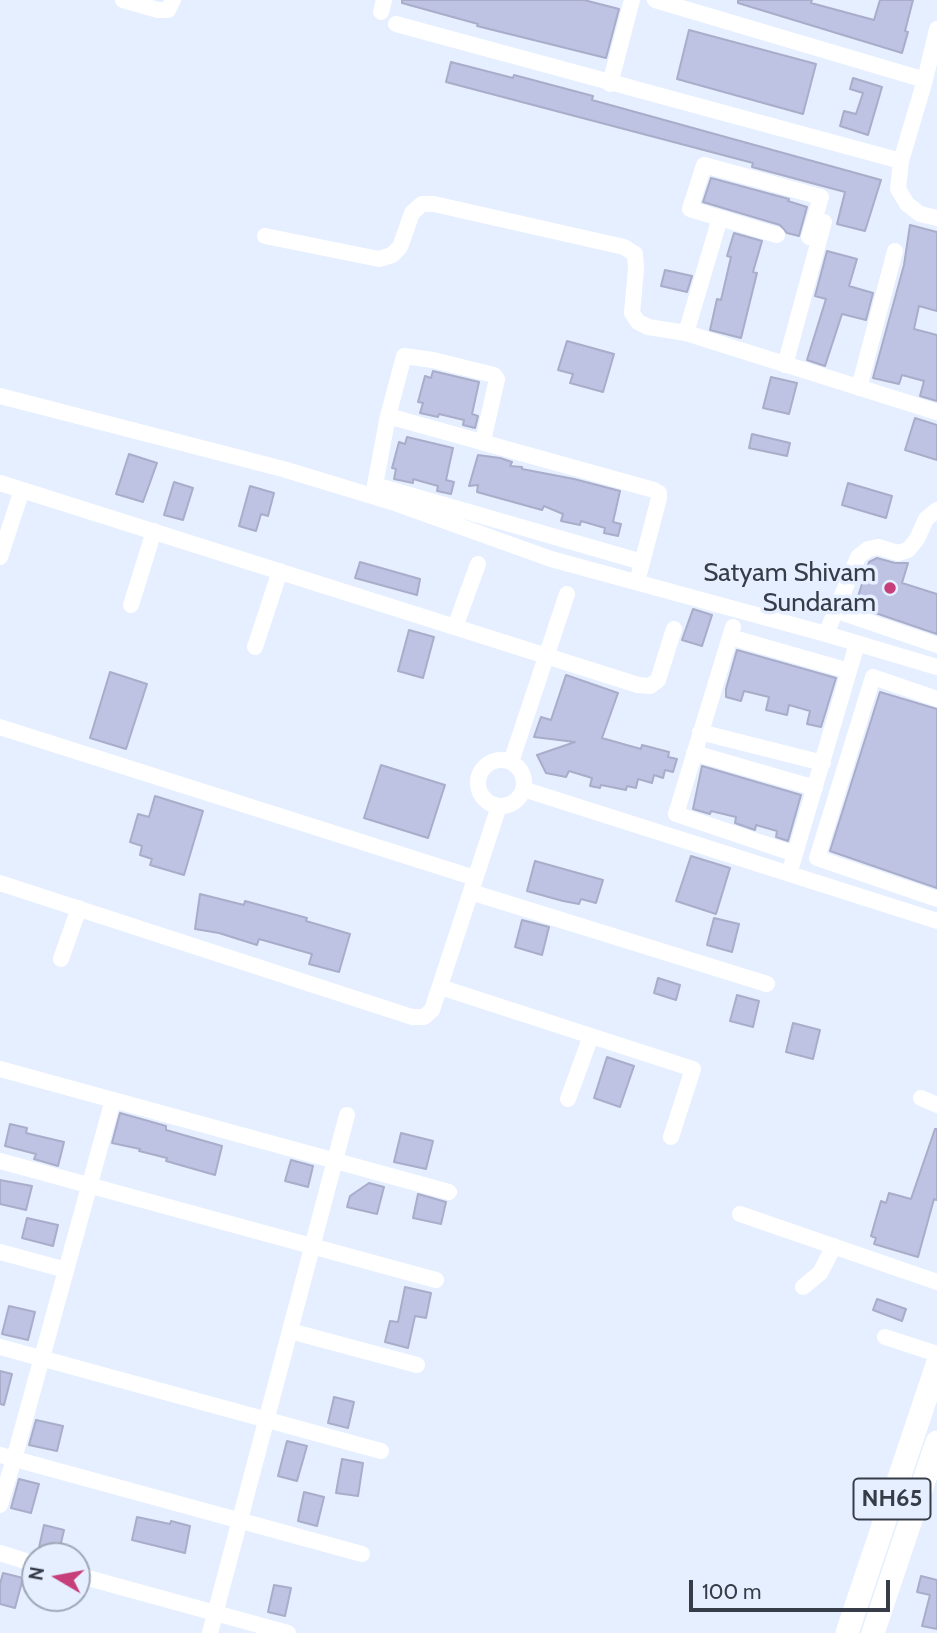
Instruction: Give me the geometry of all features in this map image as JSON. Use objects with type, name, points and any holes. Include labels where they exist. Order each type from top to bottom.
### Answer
[{"type":"highway","name":"NH65","points":[[847,1633],[937,1365]]},
{"type":"highway","name":"NH65","points":[[873,1633],[935,1456]]},
{"type":"street","points":[[123,0],[167,10],[173,0]]},
{"type":"street","points":[[610,84],[632,0]]},
{"type":"street","points":[[655,0],[925,80]]},
{"type":"street","points":[[396,24],[901,162]]},
{"type":"street","points":[[937,29],[901,162],[898,190],[907,204],[920,214],[937,218]]},
{"type":"street","points":[[777,235],[690,209],[704,165],[821,197],[809,237]]},
{"type":"street","points":[[265,236],[379,258],[392,255],[400,247],[412,213],[422,204],[434,204],[624,247],[635,254],[632,313],[638,322],[648,327],[686,333],[937,412]]},
{"type":"street","points":[[686,333],[720,218]]},
{"type":"street","points":[[785,365],[824,222]]},
{"type":"street","points":[[859,388],[895,251]]},
{"type":"street","points":[[375,485],[388,415],[404,356],[490,372],[497,379],[483,441]]},
{"type":"street","points":[[0,396],[283,469],[392,502],[551,559],[937,667]]},
{"type":"street","points":[[388,415],[659,493],[637,582]]},
{"type":"street","points":[[0,482],[638,685],[650,686],[658,680],[674,629]]},
{"type":"street","points":[[375,485],[392,502]]},
{"type":"street","points":[[375,485],[642,562]]},
{"type":"street","points":[[0,557],[22,489]]},
{"type":"street","points":[[826,634],[858,557],[868,549],[878,547],[898,553],[908,550],[917,539],[926,519],[937,510]]},
{"type":"street","points":[[131,605],[155,531]]},
{"type":"street","points":[[455,627],[478,564]]},
{"type":"street","points":[[255,647],[280,571]]},
{"type":"street","points":[[511,762],[567,594]]},
{"type":"street","points":[[836,611],[937,645]]},
{"type":"street","points":[[795,854],[676,814],[700,732],[732,632],[849,671]]},
{"type":"street","points":[[789,873],[857,644]]},
{"type":"street","points":[[937,699],[873,677],[817,858],[937,899]]},
{"type":"street","points":[[0,727],[766,984]]},
{"type":"street","points":[[700,732],[823,763]]},
{"type":"street","points":[[694,753],[815,788]]},
{"type":"street","points":[[495,761],[511,762],[522,774],[523,789],[514,802],[499,806],[484,799],[480,793],[479,777],[482,769],[495,761]]},
{"type":"street","points":[[523,789],[937,921]]},
{"type":"street","points":[[0,883],[412,1017],[424,1017],[432,1010],[499,806]]},
{"type":"street","points":[[61,959],[79,908]]},
{"type":"street","points":[[440,987],[693,1069],[671,1137]]},
{"type":"street","points":[[568,1099],[591,1036]]},
{"type":"street","points":[[0,1069],[449,1192]]},
{"type":"street","points":[[921,1098],[937,1105]]},
{"type":"street","points":[[0,1505],[7,1457],[42,1358],[113,1100]]},
{"type":"street","points":[[210,1633],[347,1115]]},
{"type":"street","points":[[0,1161],[436,1280]]},
{"type":"street","points":[[740,1214],[937,1282]]},
{"type":"street","points":[[803,1287],[820,1273],[834,1247]]},
{"type":"street","points":[[0,1252],[66,1270]]},
{"type":"street","points":[[290,1331],[417,1364]]},
{"type":"street","points":[[885,1337],[937,1354]]},
{"type":"street","points":[[0,1347],[382,1451]]},
{"type":"street","points":[[7,1457],[362,1554]]},
{"type":"street","points":[[0,1553],[21,1560]]},
{"type":"street","points":[[91,1579],[288,1633]]},
{"type":"building","points":[[402,0],[584,0],[619,9],[606,58],[477,26],[478,24],[402,3]]},
{"type":"building","points":[[738,0],[812,0],[811,3],[874,20],[880,0],[913,0],[902,53],[738,3]]},
{"type":"building","points":[[689,30],[816,64],[803,114],[677,79]]},
{"type":"building","points":[[451,62],[593,96],[592,100],[881,180],[865,231],[837,224],[845,192],[752,167],[753,163],[446,82]]},
{"type":"building","points":[[853,78],[882,87],[868,135],[840,126],[844,111],[856,114],[863,93],[850,89]]},
{"type":"building","points":[[711,178],[789,199],[788,201],[807,207],[799,236],[787,233],[780,225],[703,202]]},
{"type":"building","points":[[910,225],[937,232],[937,311],[919,306],[914,329],[937,335],[937,401],[920,396],[924,381],[902,375],[899,384],[873,378],[904,265]]},
{"type":"building","points":[[734,233],[762,241],[753,272],[757,273],[741,338],[710,330],[717,299],[721,300],[731,257],[727,256]]},
{"type":"building","points":[[827,251],[857,259],[849,286],[873,293],[866,320],[842,314],[825,366],[807,360],[826,299],[815,296]]},
{"type":"building","points":[[665,270],[692,276],[687,292],[661,286]]},
{"type":"building","points":[[567,341],[614,354],[603,392],[570,383],[573,374],[558,370]]},
{"type":"building","points":[[433,371],[479,382],[472,414],[478,416],[475,428],[463,425],[464,420],[420,413],[423,403],[418,402],[425,376],[431,378]]},
{"type":"building","points":[[771,377],[797,383],[789,414],[763,408]]},
{"type":"building","points":[[915,418],[937,425],[937,460],[905,450]]},
{"type":"building","points":[[752,434],[790,443],[787,456],[749,448]]},
{"type":"building","points":[[407,437],[453,448],[446,480],[454,482],[451,494],[437,491],[438,486],[413,479],[413,483],[394,479],[396,469],[392,468],[399,442],[405,444]]},
{"type":"building","points":[[129,454],[157,463],[143,502],[116,494]]},
{"type":"building","points":[[478,455],[512,462],[510,466],[620,491],[613,522],[621,524],[618,536],[604,533],[605,528],[581,521],[580,525],[561,521],[563,514],[544,506],[542,510],[477,492],[478,485],[469,486]]},
{"type":"building","points":[[174,482],[193,488],[183,520],[164,515]]},
{"type":"building","points":[[848,483],[892,496],[886,518],[842,505]]},
{"type":"building","points":[[250,486],[274,493],[268,516],[261,514],[256,531],[239,526]]},
{"type":"building","name":"Satyam Shivam Sundaram","points":[[877,558],[908,563],[902,583],[937,594],[937,634],[855,606],[869,562]]},
{"type":"building","points":[[360,562],[420,579],[417,595],[355,578]]},
{"type":"building","points":[[693,609],[712,615],[702,646],[682,640]]},
{"type":"building","points":[[409,630],[434,637],[423,678],[398,671]]},
{"type":"building","points":[[737,650],[836,678],[821,727],[807,724],[810,711],[789,705],[787,715],[766,710],[769,697],[744,691],[741,701],[726,697]]},
{"type":"building","points":[[110,672],[147,684],[126,749],[90,738]]},
{"type":"building","points":[[566,675],[618,693],[602,738],[641,749],[642,745],[669,752],[668,757],[677,759],[673,772],[665,770],[663,778],[654,775],[652,783],[638,779],[636,788],[627,786],[626,790],[601,785],[600,788],[590,786],[592,778],[569,771],[566,777],[546,773],[537,755],[575,742],[534,737],[541,717],[551,720]]},
{"type":"building","points":[[880,692],[937,709],[937,888],[830,851]]},
{"type":"building","points":[[381,765],[445,785],[428,838],[364,818]]},
{"type":"building","points":[[702,766],[801,795],[788,841],[776,837],[777,831],[756,825],[755,830],[735,823],[736,817],[693,809]]},
{"type":"building","points":[[155,796],[203,811],[184,875],[150,865],[152,859],[140,855],[142,846],[130,842],[138,814],[149,817]]},
{"type":"building","points":[[691,856],[730,868],[716,914],[676,901]]},
{"type":"building","points":[[535,861],[603,880],[596,903],[581,899],[579,904],[527,891]]},
{"type":"building","points":[[200,894],[244,905],[245,901],[307,918],[306,921],[350,934],[339,972],[309,964],[312,954],[259,939],[257,945],[219,933],[195,929]]},
{"type":"building","points":[[714,918],[739,924],[732,952],[707,945]]},
{"type":"building","points":[[522,920],[549,927],[542,955],[515,947]]},
{"type":"building","points":[[658,978],[680,985],[676,1000],[654,993]]},
{"type":"building","points":[[737,995],[759,1001],[753,1027],[730,1021]]},
{"type":"building","points":[[793,1023],[820,1030],[813,1059],[786,1052]]},
{"type":"building","points":[[607,1057],[634,1066],[620,1107],[594,1098]]},
{"type":"building","points":[[120,1113],[222,1146],[215,1175],[166,1161],[167,1158],[139,1151],[140,1149],[112,1143]]},
{"type":"building","points":[[10,1124],[27,1128],[26,1133],[64,1142],[58,1166],[34,1159],[36,1154],[5,1146]]},
{"type":"building","points":[[935,1129],[937,1200],[934,1199],[918,1257],[874,1244],[876,1238],[871,1236],[881,1201],[886,1203],[889,1193],[911,1199]]},
{"type":"building","points":[[401,1133],[433,1141],[426,1169],[394,1162]]},
{"type":"building","points":[[291,1160],[313,1166],[308,1187],[285,1181]]},
{"type":"building","points":[[0,1180],[32,1186],[26,1210],[0,1204]]},
{"type":"building","points":[[369,1183],[384,1187],[377,1214],[347,1207],[350,1196]]},
{"type":"building","points":[[418,1194],[446,1202],[441,1224],[413,1218]]},
{"type":"building","points":[[27,1218],[58,1225],[53,1246],[22,1238]]},
{"type":"building","points":[[405,1287],[431,1293],[426,1318],[415,1316],[408,1348],[385,1342],[390,1321],[398,1322]]},
{"type":"building","points":[[877,1299],[906,1309],[902,1321],[873,1310]]},
{"type":"building","points":[[9,1306],[35,1312],[28,1340],[2,1334]]},
{"type":"building","points":[[0,1371],[12,1374],[4,1405],[0,1404]]},
{"type":"building","points":[[334,1397],[354,1402],[348,1428],[328,1423]]},
{"type":"building","points":[[36,1420],[63,1426],[57,1451],[29,1445]]},
{"type":"building","points":[[287,1441],[307,1446],[297,1481],[278,1476]]},
{"type":"building","points":[[342,1459],[363,1463],[358,1496],[336,1493]]},
{"type":"building","points":[[19,1479],[39,1484],[31,1513],[11,1508]]},
{"type":"building","points":[[304,1492],[324,1497],[317,1526],[298,1521]]},
{"type":"building","points":[[137,1517],[190,1526],[185,1553],[132,1540]]},
{"type":"building","points":[[44,1525],[64,1530],[61,1542],[40,1542]]},
{"type":"building","points":[[3,1573],[21,1578],[15,1608],[0,1604]]},
{"type":"building","points":[[921,1576],[937,1580],[937,1629],[922,1626],[930,1595],[917,1592]]},
{"type":"building","points":[[274,1585],[291,1588],[285,1616],[268,1612]]},
{"type":"place","name":"Satyam Shivam Sundaram","points":[[890,588]]}]
